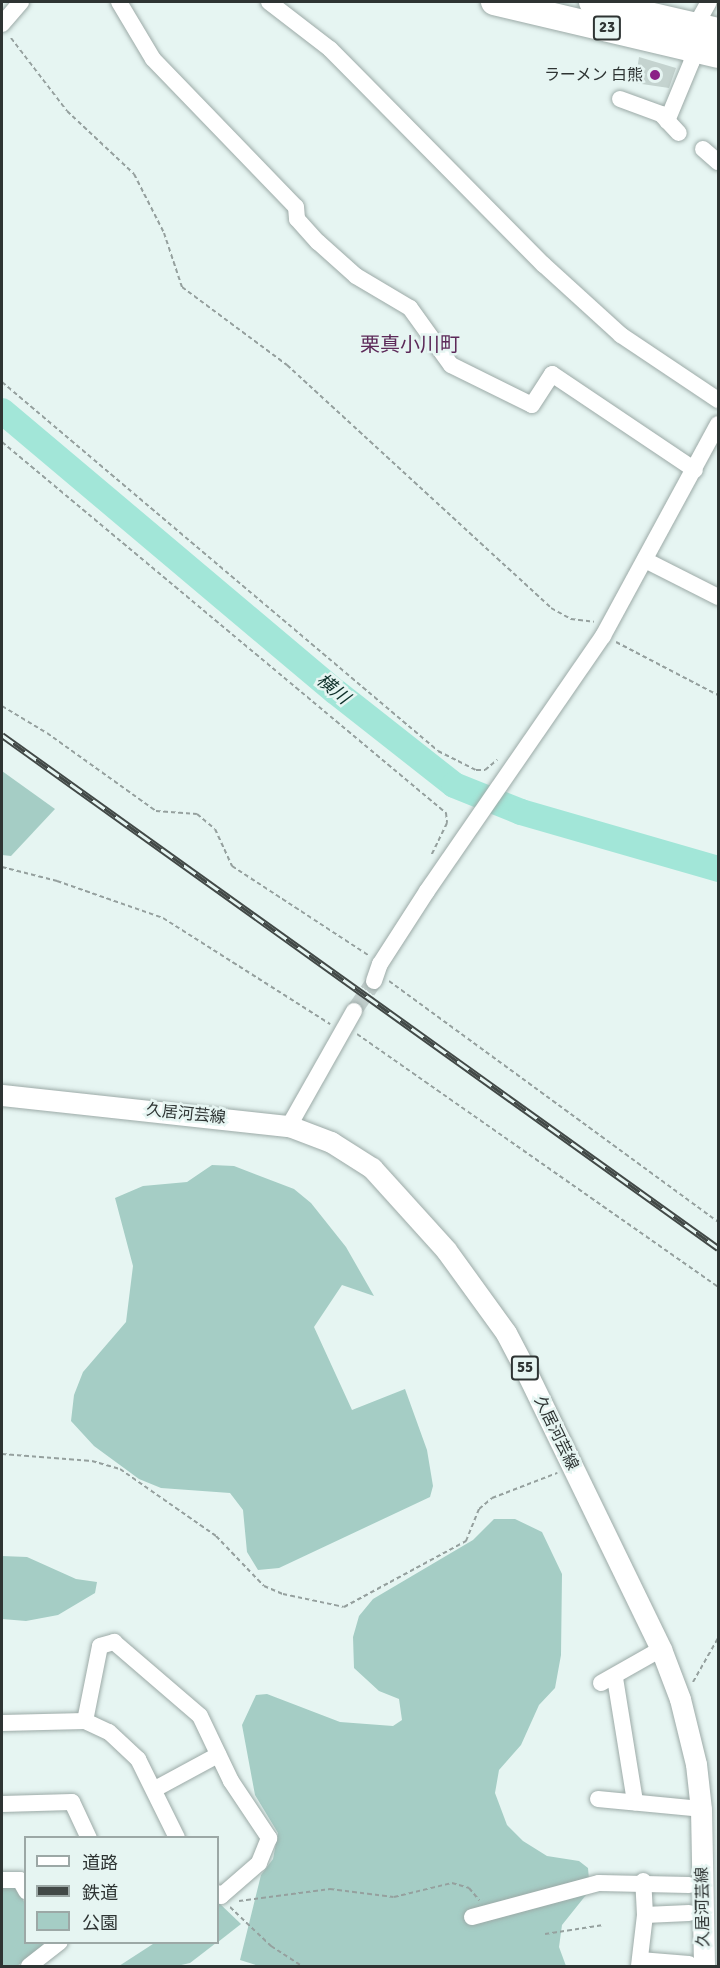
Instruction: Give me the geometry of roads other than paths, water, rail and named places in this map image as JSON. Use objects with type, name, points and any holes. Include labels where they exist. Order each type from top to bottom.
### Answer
[{"type":"highway","name":"23","points":[[494,2],[701,34]]},
{"type":"highway","name":"23","points":[[592,2],[701,34],[718,55]]},
{"type":"main road","name":"久居河芸線","points":[[2,1095],[289,1126],[331,1142],[372,1168],[446,1250],[506,1333],[661,1649],[680,1699],[696,1764],[700,1809],[696,1965]]},
{"type":"street","points":[[4,28],[21,2]]},
{"type":"street","points":[[119,2],[153,59],[297,207],[297,219],[337,261],[410,308],[446,360],[462,374],[532,405],[552,374],[694,470]]},
{"type":"street","points":[[269,2],[330,49],[544,266],[621,335],[718,400]]},
{"type":"street","points":[[667,121],[692,61],[709,2]]},
{"type":"street","points":[[620,99],[661,114],[679,134]]},
{"type":"street","points":[[703,149],[718,162]]},
{"type":"street","points":[[377,972],[427,891],[606,631],[718,424]]},
{"type":"street","points":[[645,560],[718,597]]},
{"type":"street","points":[[289,1126],[346,1022]]},
{"type":"street","points":[[85,1721],[100,1646],[114,1642],[194,1708],[231,1781],[269,1838],[259,1863],[221,1896],[219,1894]]},
{"type":"street","points":[[635,1802],[608,1681],[661,1649]]},
{"type":"street","points":[[2,1723],[85,1721],[109,1732],[127,1746],[154,1789],[176,1836]]},
{"type":"street","points":[[154,1789],[218,1755]]},
{"type":"street","points":[[598,1799],[700,1809]]},
{"type":"street","points":[[2,1804],[72,1802],[88,1836]]},
{"type":"street","points":[[2,1880],[20,1880],[24,1887]]},
{"type":"street","points":[[643,1881],[645,1915],[640,1963],[696,1965]]},
{"type":"street","points":[[478,1915],[593,1884],[643,1881],[689,1885]]},
{"type":"street","points":[[645,1915],[689,1913]]},
{"type":"street","points":[[28,1966],[55,1944]]},
{"type":"waterway","name":"横川","points":[[2,411],[336,692],[454,785],[521,812],[718,869]]},
{"type":"tunnel","points":[[354,1011],[374,981]]},
{"type":"railway","points":[[2,735],[718,1248]]},
{"type":"place","name":"ラーメン 白熊","points":[[655,75]]},
{"type":"district","name":"栗真小川町","points":[[410,344]]}]
